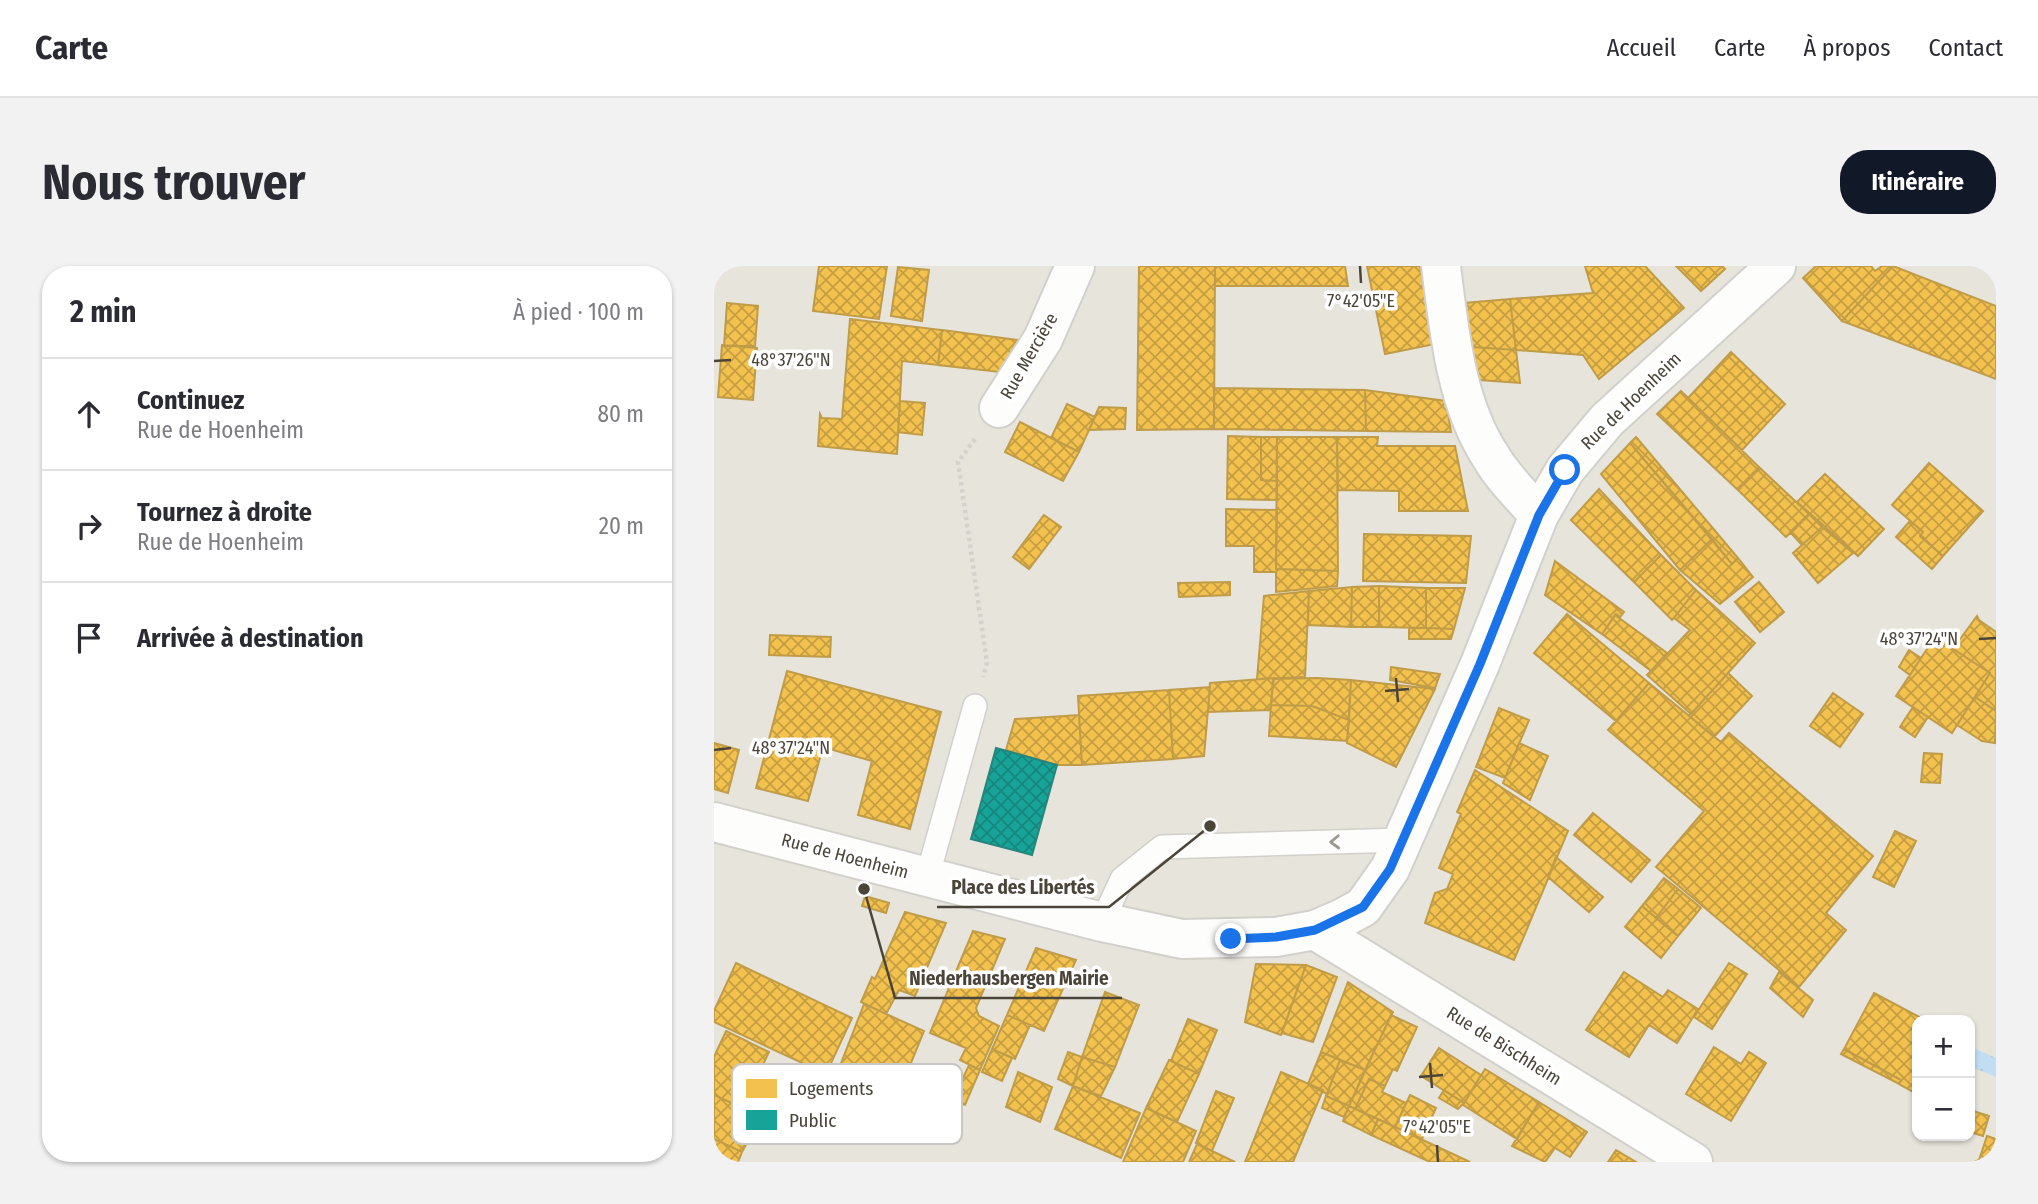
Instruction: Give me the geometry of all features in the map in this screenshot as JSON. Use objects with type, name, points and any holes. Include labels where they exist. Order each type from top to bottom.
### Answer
[{"type":"street","name":"Rue Mercière","points":[[999,408],[1043,339],[1076,266]]},
{"type":"street","points":[[1441,266],[1453,355],[1476,427],[1489,456],[1539,515]]},
{"type":"street","name":"Rue de Hoenheim","points":[[714,822],[1102,922],[1182,939],[1276,937],[1315,930],[1363,907],[1390,869],[1480,664],[1539,515],[1565,470],[1607,420],[1776,266]]},
{"type":"street","name":"Rue de Bischheim","points":[[1315,930],[1693,1162]]},
{"type":"lane","points":[[927,877],[975,705]]},
{"type":"lane","points":[[1102,922],[1122,879],[1162,847],[1403,840]]},
{"type":"path","points":[[987,663],[958,462],[999,408]]},
{"type":"shaded area","points":[[714,266],[1996,266],[1996,1162],[714,1162]]},
{"type":"water","points":[[1975,1049],[1996,1058],[1996,1077],[1975,1068]]},
{"type":"building: Logements","points":[[819,266],[887,266],[879,319],[813,311]]},
{"type":"building: Logements","points":[[1139,266],[1215,266],[1214,429],[1137,430]]},
{"type":"building: Logements","points":[[1215,266],[1345,266],[1348,286],[1215,286]]},
{"type":"building: Logements","points":[[1367,266],[1420,266],[1435,344],[1385,354]]},
{"type":"building: Logements","points":[[1585,266],[1645,266],[1684,308],[1599,379],[1583,355],[1516,350],[1510,299],[1593,293]]},
{"type":"building: Logements","points":[[1676,266],[1722,266],[1725,269],[1701,291]]},
{"type":"building: Logements","points":[[1816,266],[1871,266],[1875,271],[1882,266],[1893,266],[1842,321],[1803,278]]},
{"type":"building: Logements","points":[[1893,266],[1996,306],[1996,379],[1842,321]]},
{"type":"building: Logements","points":[[898,267],[929,270],[922,321],[891,316]]},
{"type":"building: Logements","points":[[1510,299],[1516,350],[1472,347],[1464,303]]},
{"type":"building: Logements","points":[[727,303],[758,306],[755,346],[724,346]]},
{"type":"building: Logements","points":[[850,319],[942,330],[938,365],[902,361],[897,454],[818,446],[820,414],[822,418],[842,419]]},
{"type":"building: Logements","points":[[942,330],[1018,340],[1000,372],[938,365]]},
{"type":"building: Logements","points":[[722,345],[757,348],[753,400],[718,397]]},
{"type":"building: Logements","points":[[1472,347],[1516,350],[1520,383],[1479,380]]},
{"type":"building: Logements","points":[[1731,352],[1785,404],[1742,450],[1688,398]]},
{"type":"building: Logements","points":[[1214,388],[1365,390],[1366,431],[1214,429]]},
{"type":"building: Logements","points":[[1365,390],[1446,401],[1451,432],[1366,431]]},
{"type":"building: Logements","points":[[1681,391],[1760,468],[1738,490],[1657,414]]},
{"type":"building: Logements","points":[[900,401],[925,403],[922,435],[898,432]]},
{"type":"building: Logements","points":[[1067,404],[1095,417],[1079,452],[1051,438]]},
{"type":"building: Logements","points":[[1099,407],[1126,408],[1125,429],[1089,430]]},
{"type":"building: Logements","points":[[1020,422],[1079,452],[1063,481],[1005,452]]},
{"type":"building: Logements","points":[[1228,436],[1261,437],[1261,480],[1277,481],[1277,500],[1227,499]]},
{"type":"building: Logements","points":[[1261,437],[1277,437],[1277,481],[1261,480]]},
{"type":"building: Logements","points":[[1277,437],[1337,437],[1338,571],[1276,569]]},
{"type":"building: Logements","points":[[1337,437],[1378,437],[1377,446],[1455,446],[1468,511],[1399,511],[1399,491],[1338,490]]},
{"type":"building: Logements","points":[[1636,437],[1738,558],[1732,564],[1630,443]]},
{"type":"building: Logements","points":[[1630,443],[1712,539],[1680,570],[1601,474]]},
{"type":"building: Logements","points":[[1929,463],[1983,511],[1943,556],[1920,536],[1923,532],[1892,505]]},
{"type":"building: Logements","points":[[1760,468],[1809,514],[1786,537],[1738,490]]},
{"type":"building: Logements","points":[[1825,474],[1884,529],[1858,556],[1797,502]]},
{"type":"building: Logements","points":[[1599,489],[1661,555],[1634,582],[1571,520]]},
{"type":"building: Logements","points":[[1226,509],[1277,510],[1276,569],[1338,571],[1337,586],[1276,592],[1276,572],[1254,572],[1254,546],[1226,546]]},
{"type":"building: Logements","points":[[1809,514],[1822,527],[1802,545],[1790,532]]},
{"type":"building: Logements","points":[[1044,515],[1061,527],[1029,569],[1013,557]]},
{"type":"building: Logements","points":[[1910,521],[1923,532],[1920,536],[1943,556],[1932,569],[1896,537]]},
{"type":"building: Logements","points":[[1822,527],[1853,553],[1818,583],[1793,553]]},
{"type":"building: Logements","points":[[1364,534],[1471,536],[1466,583],[1363,581]]},
{"type":"building: Logements","points":[[1712,539],[1732,564],[1738,558],[1753,577],[1720,604],[1680,570]]},
{"type":"building: Logements","points":[[1661,555],[1696,590],[1672,620],[1634,582]]},
{"type":"building: Logements","points":[[1555,561],[1624,612],[1620,617],[1616,614],[1602,634],[1545,595]]},
{"type":"building: Logements","points":[[1230,582],[1230,595],[1179,597],[1178,583]]},
{"type":"building: Logements","points":[[1759,582],[1784,612],[1760,632],[1735,602]]},
{"type":"building: Logements","points":[[1379,586],[1426,588],[1426,628],[1379,627]]},
{"type":"building: Logements","points":[[1379,586],[1379,627],[1351,627],[1352,587]]},
{"type":"building: Logements","points":[[1352,587],[1351,627],[1308,625],[1309,591]]},
{"type":"building: Logements","points":[[1426,588],[1465,588],[1454,629],[1426,628]]},
{"type":"building: Logements","points":[[1696,590],[1755,643],[1691,714],[1647,675],[1690,630],[1674,618]]},
{"type":"building: Logements","points":[[1309,591],[1305,677],[1257,679],[1264,596]]},
{"type":"building: Logements","points":[[1567,614],[1649,683],[1616,721],[1534,653]]},
{"type":"building: Logements","points":[[1615,615],[1667,653],[1651,671],[1602,634]]},
{"type":"building: Logements","points":[[1977,616],[1996,632],[1996,711],[1975,697],[1990,673],[1953,649]]},
{"type":"building: Logements","points":[[1409,628],[1454,629],[1451,639],[1409,639]]},
{"type":"building: Logements","points":[[770,635],[831,637],[830,657],[769,655]]},
{"type":"building: Logements","points":[[1935,637],[1990,673],[1952,733],[1896,696]]},
{"type":"building: Logements","points":[[1909,650],[1921,658],[1910,675],[1899,667]]},
{"type":"building: Logements","points":[[1391,667],[1440,674],[1435,688],[1390,680]]},
{"type":"building: Logements","points":[[787,671],[941,712],[910,829],[858,815],[872,761],[823,747],[808,801],[756,788]]},
{"type":"building: Logements","points":[[1728,673],[1752,696],[1714,737],[1689,716]]},
{"type":"building: Logements","points":[[1274,678],[1270,710],[1208,712],[1210,683]]},
{"type":"building: Logements","points":[[1273,679],[1351,680],[1349,720],[1312,706],[1271,705]]},
{"type":"building: Logements","points":[[1351,680],[1435,689],[1396,767],[1347,743]]},
{"type":"building: Logements","points":[[1649,683],[1721,742],[1729,733],[1873,856],[1826,913],[1846,930],[1799,987],[1656,867],[1704,811],[1608,730]]},
{"type":"building: Logements","points":[[1210,687],[1204,756],[1173,759],[1169,690]]},
{"type":"building: Logements","points":[[1169,690],[1173,759],[1082,765],[1078,696]]},
{"type":"building: Logements","points":[[1833,693],[1863,714],[1840,747],[1810,726]]},
{"type":"building: Logements","points":[[1975,697],[1996,711],[1995,743],[1982,741],[1957,725]]},
{"type":"building: Logements","points":[[1271,705],[1312,706],[1349,720],[1347,741],[1269,736]]},
{"type":"building: Logements","points":[[1913,707],[1928,717],[1915,737],[1900,727]]},
{"type":"building: Logements","points":[[1499,708],[1529,720],[1505,778],[1476,767]]},
{"type":"building: Logements","points":[[1079,715],[1082,765],[1057,765],[1006,750],[1015,719]]},
{"type":"building: Logements","points":[[714,743],[739,750],[728,793],[714,789]]},
{"type":"building: Logements","points":[[1519,743],[1548,756],[1530,800],[1503,783]]},
{"type":"building: Logements","points":[[1924,753],[1942,754],[1940,783],[1921,782]]},
{"type":"building: Logements","points":[[1475,770],[1568,831],[1514,960],[1425,923],[1435,893],[1447,889],[1453,874],[1439,868],[1461,814],[1457,812]]},
{"type":"building: Logements","points":[[1593,813],[1650,860],[1631,882],[1574,835]]},
{"type":"building: Logements","points":[[1895,831],[1916,841],[1894,887],[1873,877]]},
{"type":"building: Logements","points":[[1556,857],[1603,897],[1589,912],[1548,877]]},
{"type":"building: Logements","points":[[1664,878],[1678,889],[1656,918],[1642,906]]},
{"type":"building: Logements","points":[[1678,889],[1701,908],[1678,936],[1656,918]]},
{"type":"building: Logements","points":[[865,896],[889,903],[886,913],[862,906]]},
{"type":"building: Logements","points":[[1642,906],[1678,936],[1661,958],[1625,927]]},
{"type":"building: Logements","points":[[905,912],[946,923],[915,996],[899,990],[886,1014],[861,1002],[872,977],[875,979]]},
{"type":"building: Logements","points":[[973,931],[1005,939],[976,1008],[979,1016],[999,1026],[980,1070],[960,1060],[966,1048],[930,1033]]},
{"type":"building: Logements","points":[[1036,948],[1076,960],[1044,1031],[1007,1015]]},
{"type":"building: Logements","points":[[736,963],[852,1018],[831,1064],[804,1064],[714,1022],[714,1011]]},
{"type":"building: Logements","points":[[1729,963],[1747,974],[1712,1029],[1694,1017]]},
{"type":"building: Logements","points":[[1256,964],[1306,965],[1281,1035],[1245,1022]]},
{"type":"building: Logements","points":[[1306,965],[1337,977],[1313,1042],[1282,1033]]},
{"type":"building: Logements","points":[[1624,972],[1663,997],[1668,990],[1698,1009],[1677,1043],[1649,1025],[1629,1057],[1586,1030]]},
{"type":"building: Logements","points":[[1779,972],[1813,1000],[1803,1017],[1770,988]]},
{"type":"building: Logements","points":[[1348,982],[1393,1012],[1365,1070],[1321,1052]]},
{"type":"building: Logements","points":[[1105,992],[1139,1005],[1115,1067],[1082,1057]]},
{"type":"building: Logements","points":[[1874,993],[1916,1015],[1912,1015],[1912,1091],[1899,1084],[1901,1080],[1844,1049]]},
{"type":"building: Logements","points":[[864,1004],[924,1031],[911,1064],[841,1064]]},
{"type":"building: Logements","points":[[1007,1015],[1030,1025],[1015,1059],[992,1049]]},
{"type":"building: Logements","points":[[1391,1015],[1417,1027],[1397,1071],[1393,1069],[1385,1086],[1369,1079],[1355,1109],[1349,1106]]},
{"type":"building: Logements","points":[[1188,1019],[1217,1030],[1199,1074],[1171,1061]]},
{"type":"building: Logements","points":[[726,1031],[769,1052],[763,1064],[732,1064],[732,1103],[714,1095],[714,1057]]},
{"type":"building: Logements","points":[[1714,1047],[1741,1064],[1749,1052],[1766,1063],[1731,1121],[1686,1094]]},
{"type":"building: Logements","points":[[1439,1048],[1481,1075],[1464,1103],[1421,1076]]},
{"type":"building: Logements","points":[[992,1049],[1012,1058],[1002,1081],[982,1072]]},
{"type":"building: Logements","points":[[1844,1049],[1901,1080],[1899,1084],[1841,1054]]},
{"type":"building: Logements","points":[[1068,1052],[1082,1057],[1073,1086],[1058,1079]]},
{"type":"building: Logements","points":[[1321,1052],[1340,1060],[1327,1094],[1308,1084]]},
{"type":"building: Logements","points":[[1082,1057],[1115,1067],[1101,1096],[1073,1086]]},
{"type":"building: Logements","points":[[1169,1060],[1199,1074],[1177,1122],[1146,1108]]},
{"type":"building: Logements","points":[[1340,1060],[1365,1070],[1349,1106],[1326,1096]]},
{"type":"building: Logements","points":[[969,1065],[980,1070],[965,1105],[962,1104],[962,1080]]},
{"type":"building: Logements","points":[[1485,1069],[1539,1102],[1517,1139],[1463,1105]]},
{"type":"building: Logements","points":[[1018,1072],[1052,1087],[1040,1122],[1006,1107]]},
{"type":"building: Logements","points":[[1281,1072],[1323,1090],[1293,1162],[1245,1162]]},
{"type":"building: Logements","points":[[1369,1079],[1385,1086],[1382,1092],[1406,1103],[1395,1127],[1355,1109]]},
{"type":"building: Logements","points":[[1073,1086],[1140,1113],[1121,1158],[1055,1129]]},
{"type":"building: Logements","points":[[1444,1090],[1464,1103],[1458,1109],[1439,1098]]},
{"type":"building: Logements","points":[[1216,1091],[1234,1098],[1212,1151],[1196,1143]]},
{"type":"building: Logements","points":[[714,1095],[732,1103],[732,1144],[746,1144],[742,1152],[714,1139]]},
{"type":"building: Logements","points":[[1410,1095],[1436,1108],[1422,1139],[1395,1127]]},
{"type":"building: Logements","points":[[1326,1096],[1349,1106],[1344,1117],[1322,1108]]},
{"type":"building: Logements","points":[[1539,1102],[1587,1132],[1570,1157],[1555,1148],[1545,1162],[1512,1146]]},
{"type":"building: Logements","points":[[1349,1106],[1378,1119],[1371,1135],[1343,1121]]},
{"type":"building: Logements","points":[[1146,1108],[1196,1131],[1183,1162],[1123,1162]]},
{"type":"building: Logements","points":[[1975,1112],[1989,1116],[1983,1136],[1975,1134]]},
{"type":"building: Logements","points":[[1378,1119],[1470,1162],[1430,1162],[1371,1135]]},
{"type":"building: Logements","points":[[1987,1136],[1996,1139],[1996,1162],[1974,1162],[1979,1160]]},
{"type":"building: Logements","points":[[714,1139],[742,1152],[738,1162],[714,1162]]},
{"type":"building: Logements","points":[[1197,1144],[1212,1151],[1235,1162],[1189,1162]]},
{"type":"building: Logements","points":[[1616,1150],[1636,1162],[1608,1162]]},
{"type":"building: Public","points":[[996,748],[1057,765],[1032,855],[971,839]]},
{"type":"place","name":"Place des Libertés","points":[[1210,826]]},
{"type":"place","name":"Niederhausbergen Mairie","points":[[864,889]]},
{"type":"route","points":[[1231,939],[1276,937],[1315,930],[1363,907],[1390,869],[1480,664],[1539,515],[1565,470]]}]
